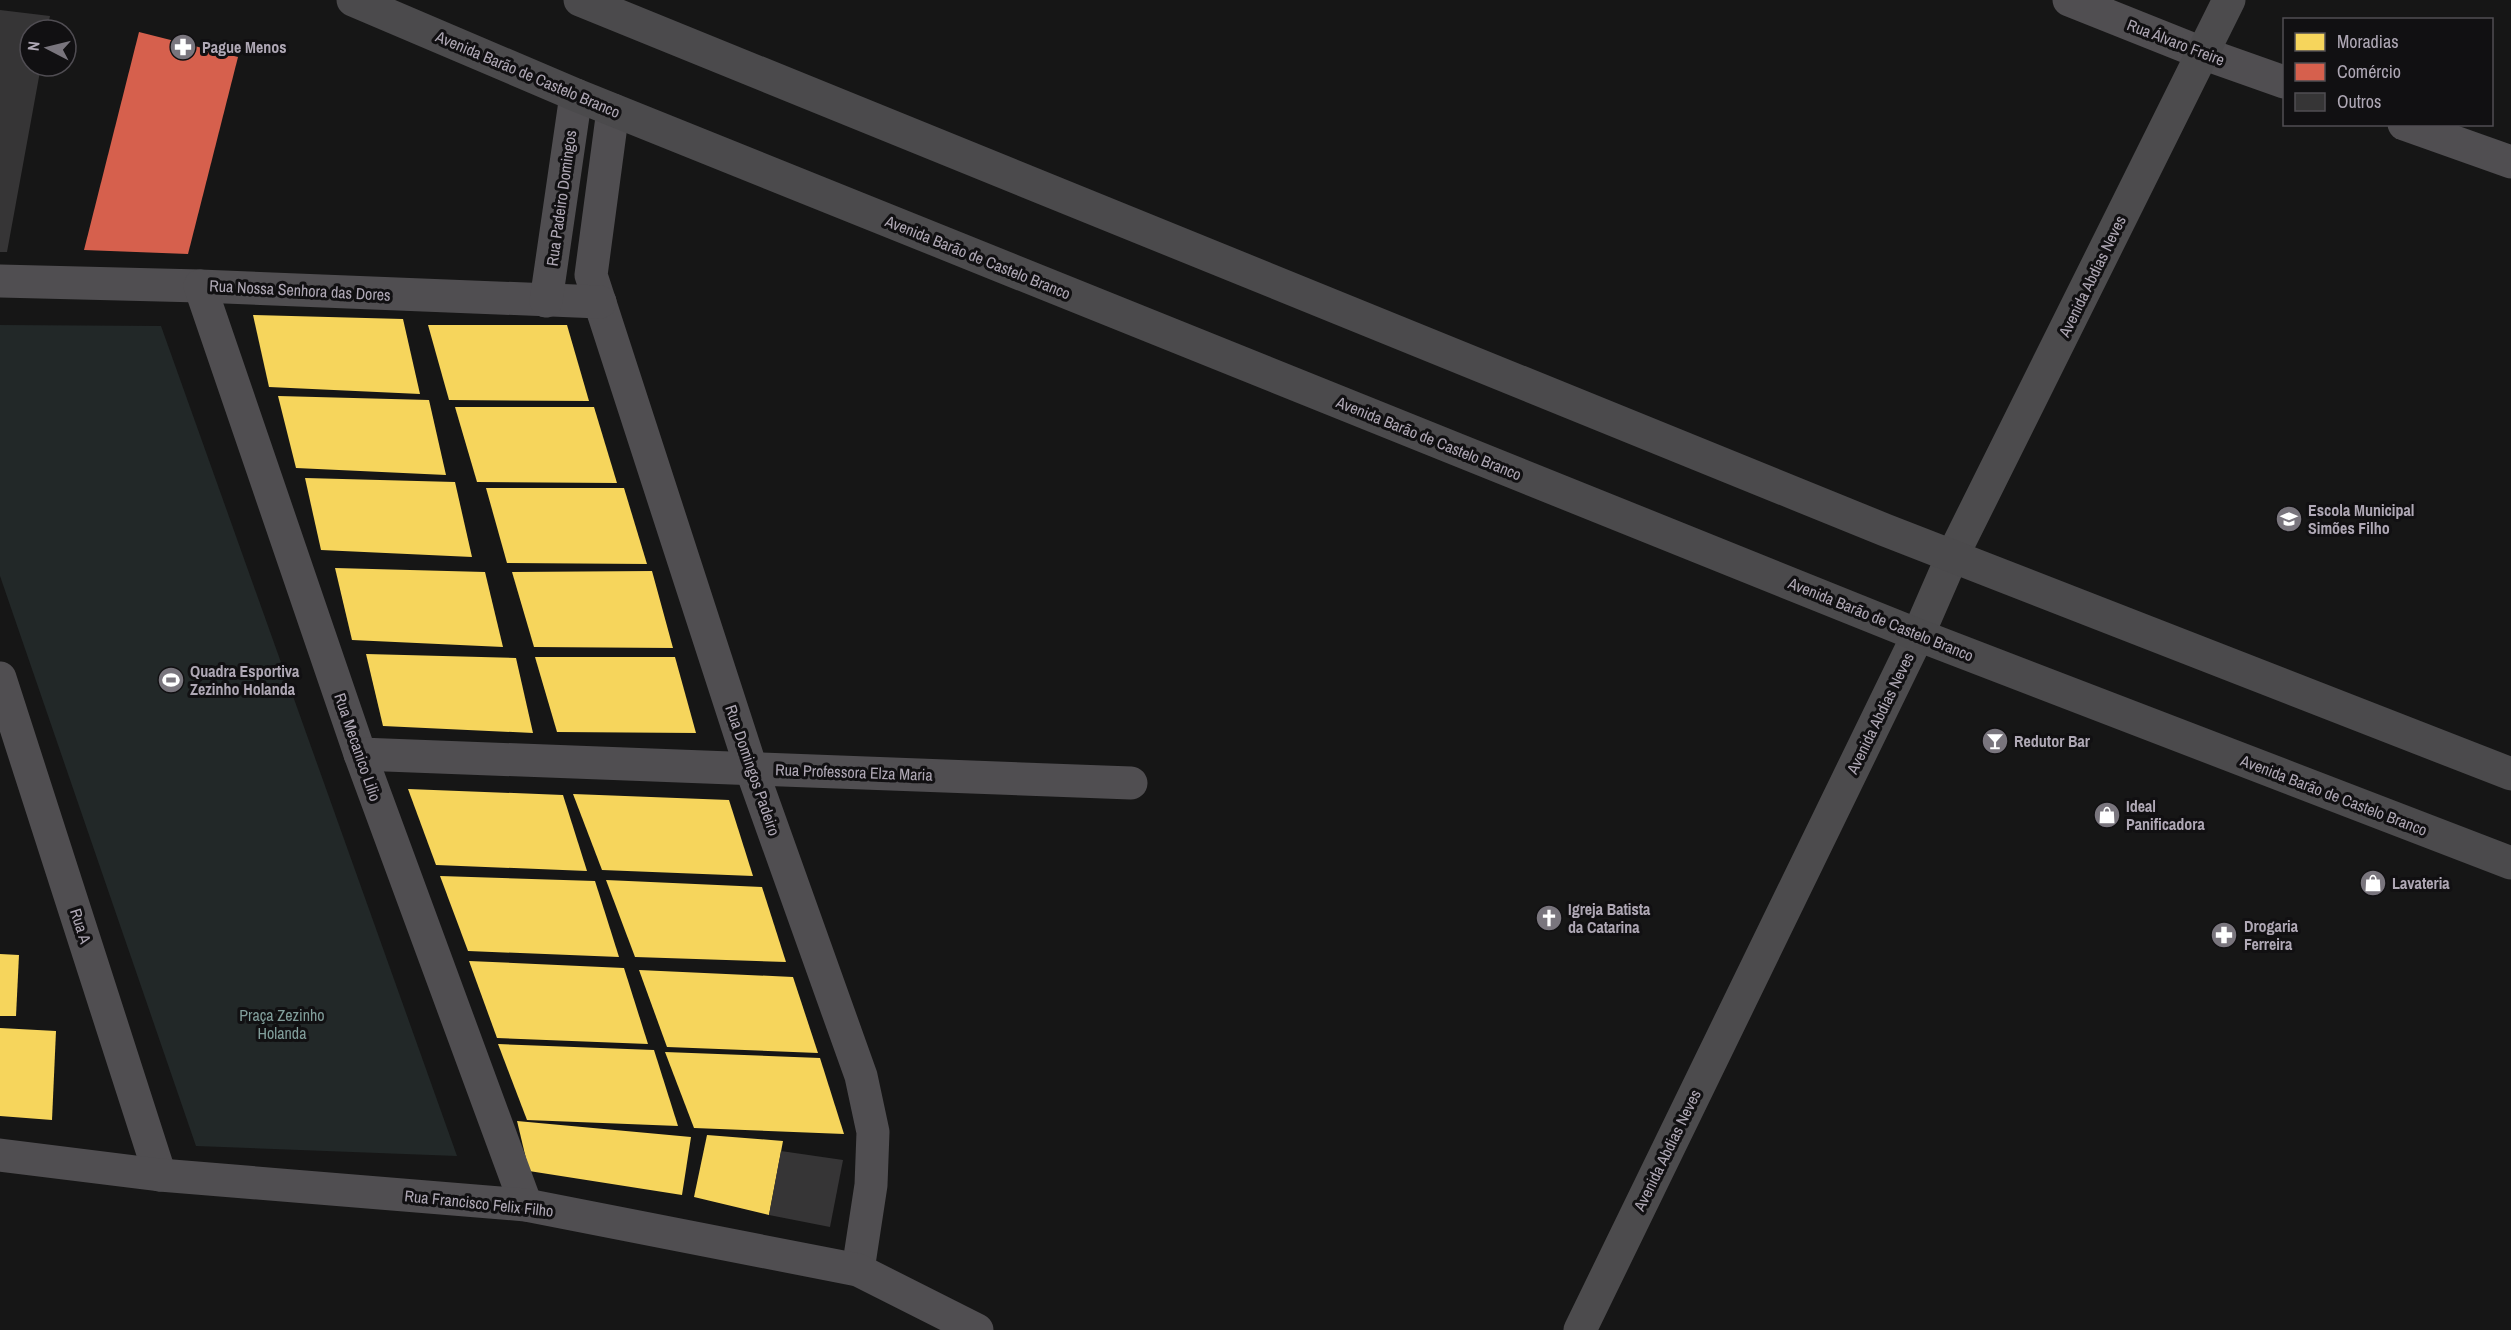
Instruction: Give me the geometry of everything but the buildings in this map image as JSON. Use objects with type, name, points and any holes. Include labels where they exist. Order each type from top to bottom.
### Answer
[{"type":"main road","name":"Avenida Barão de Castelo Branco","points":[[353,0],[576,95],[1918,635],[2511,863]]},
{"type":"main road","points":[[580,0],[1952,557],[2511,774]]},
{"type":"street","name":"Rua Álvaro Freire","points":[[2069,0],[2202,53],[2283,82]]},
{"type":"street","name":"Avenida Abdias Neves","points":[[1580,1330],[1918,635],[1952,557],[2229,0]]},
{"type":"street","name":"Rua Padeiro Domingos","points":[[546,301],[576,95]]},
{"type":"street","points":[[595,288],[613,110]]},
{"type":"street","points":[[2410,126],[2511,162]]},
{"type":"street","name":"Rua Nossa Senhora das Dores","points":[[0,281],[200,286],[546,301],[595,288]]},
{"type":"street","name":"Rua Mecanico Lilio","points":[[200,286],[360,754],[526,1205]]},
{"type":"street","name":"Rua Domingos Padeiro","points":[[595,288],[751,768],[864,1087],[873,1131],[871,1185],[858,1270]]},
{"type":"street","name":"Rua A","points":[[0,678],[9,732],[160,1175]]},
{"type":"street","name":"Rua Professora Elza Maria","points":[[360,754],[1131,783]]},
{"type":"street","name":"Rua Francisco Felix Filho","points":[[0,1155],[160,1175],[526,1205],[858,1270],[977,1330]]},
{"type":"green space","name":"Praça Zezinho Holanda","points":[[0,325],[161,326],[457,1156],[196,1146],[0,576]]},
{"type":"place","name":"Pague Menos","points":[[183,47]]},
{"type":"place","name":"Escola Municipal Simões Filho","points":[[2289,519]]},
{"type":"place","name":"Quadra Esportiva Zezinho Holanda","points":[[171,680]]},
{"type":"place","name":"Redutor Bar","points":[[1995,741]]},
{"type":"place","name":"Ideal Panificadora","points":[[2107,815]]},
{"type":"place","name":"Lavateria","points":[[2373,883]]},
{"type":"place","name":"Igreja Batista da Catarina","points":[[1549,918]]},
{"type":"place","name":"Drogaria Ferreira","points":[[2224,935]]}]
